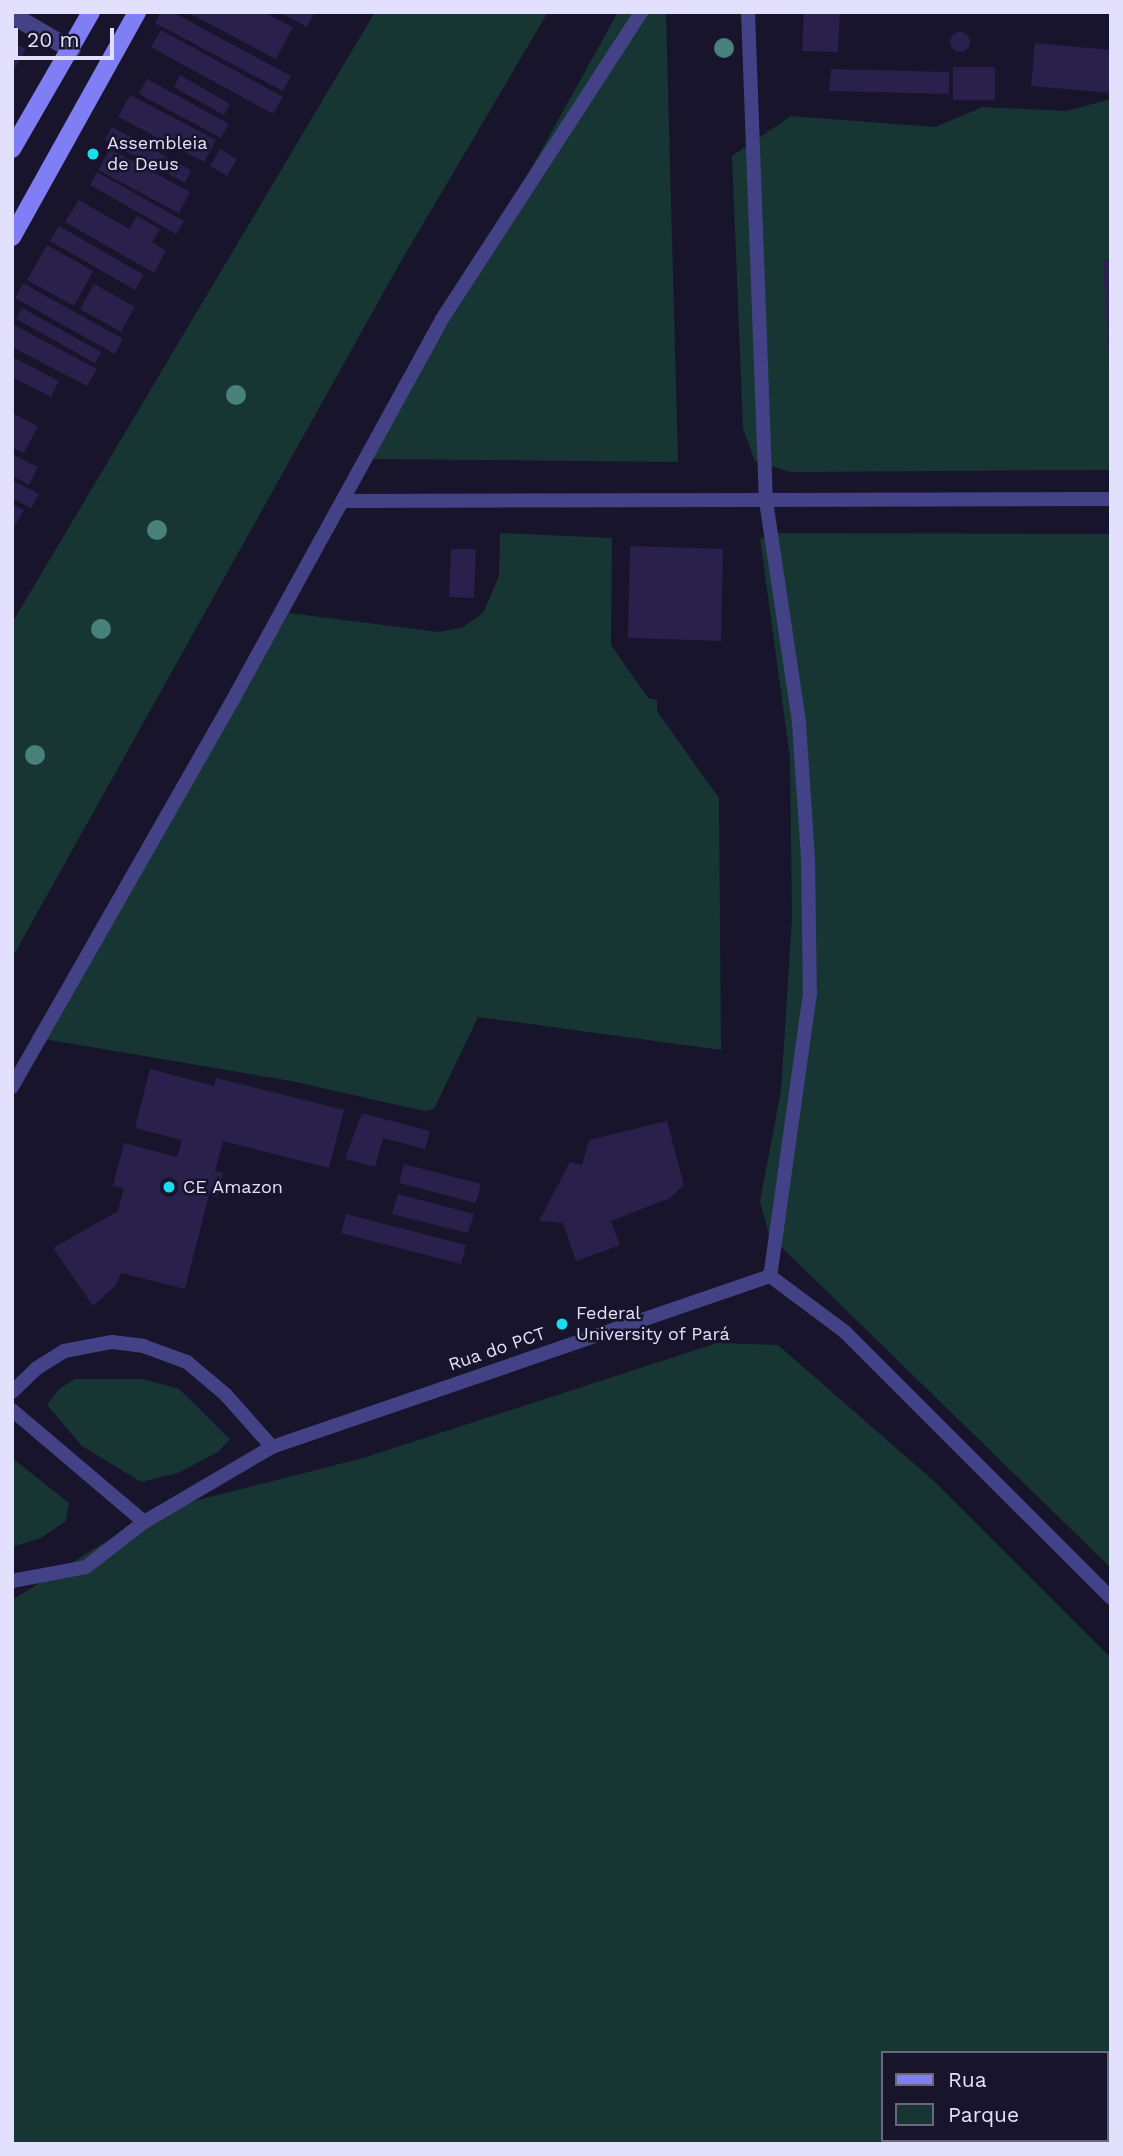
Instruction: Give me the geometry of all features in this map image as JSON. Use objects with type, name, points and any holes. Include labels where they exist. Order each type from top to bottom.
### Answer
[{"type":"main road","points":[[12,149],[72,50],[91,12]]},
{"type":"main road","points":[[12,237],[137,12]]},
{"type":"street","points":[[12,15],[72,50]]},
{"type":"lane","points":[[12,1087],[343,501],[442,319],[641,12]]},
{"type":"lane","points":[[748,12],[766,501],[799,723],[808,858],[810,993],[770,1276],[845,1332],[1111,1598]]},
{"type":"lane","points":[[343,501],[1111,499]]},
{"type":"lane","name":"Rua do PCT","points":[[12,1581],[86,1567],[144,1522],[272,1447],[770,1276]]},
{"type":"lane","points":[[12,1392],[37,1368],[64,1351],[112,1342],[143,1346],[187,1362],[226,1395],[272,1447]]},
{"type":"lane","points":[[12,1410],[144,1522]]},
{"type":"green space","points":[[375,12],[548,12],[400,263],[12,958],[12,623]]},
{"type":"green space","points":[[618,12],[666,12],[678,462],[370,459]]},
{"type":"green space","points":[[1111,99],[1111,470],[790,472],[755,461],[743,429],[732,156],[791,116],[935,127],[983,107],[1066,111]]},
{"type":"green space","points":[[500,533],[612,538],[611,645],[648,698],[657,700],[657,711],[719,798],[721,1050],[478,1017],[434,1109],[424,1111],[291,1081],[32,1037],[289,613],[439,632],[463,627],[483,613],[499,576]]},
{"type":"green space","points":[[774,533],[1111,534],[1111,1568],[769,1235],[760,1201],[781,1091],[792,918],[790,758],[760,539]]},
{"type":"green space","points":[[717,1343],[778,1345],[935,1482],[1111,1658],[1111,2144],[12,2144],[12,1600],[155,1511],[363,1458]]},
{"type":"green space","points":[[75,1379],[143,1379],[179,1389],[230,1439],[218,1452],[178,1473],[141,1482],[82,1446],[47,1405],[59,1389]]},
{"type":"green space","points":[[12,1458],[69,1503],[66,1521],[41,1538],[12,1547]]},
{"type":"building","points":[[161,12],[172,12],[291,76],[283,91],[155,23]]},
{"type":"building","points":[[187,12],[263,12],[293,27],[276,59]]},
{"type":"building","points":[[279,12],[315,12],[307,27]]},
{"type":"building","points":[[804,12],[840,12],[838,52],[802,51]]},
{"type":"building","points":[[161,30],[283,97],[273,114],[151,47]]},
{"type":"building","points":[[960,32],[967,35],[970,42],[967,49],[960,52],[953,49],[950,42],[953,35]]},
{"type":"building","points":[[12,42],[26,49],[12,73]]},
{"type":"building","points":[[1035,43],[1111,50],[1111,93],[1031,86]]},
{"type":"building","points":[[953,67],[995,67],[995,100],[953,100]]},
{"type":"building","points":[[831,69],[949,72],[949,94],[829,91]]},
{"type":"building","points":[[180,75],[230,104],[224,115],[174,87]]},
{"type":"building","points":[[147,79],[229,124],[221,138],[139,94]]},
{"type":"building","points":[[130,95],[216,140],[204,162],[118,117]]},
{"type":"building","points":[[112,127],[191,170],[185,183],[105,140]]},
{"type":"building","points":[[110,149],[190,192],[179,213],[98,170]]},
{"type":"building","points":[[220,149],[237,159],[227,176],[210,166]]},
{"type":"building","points":[[97,172],[184,221],[176,234],[90,185]]},
{"type":"building","points":[[79,200],[129,229],[137,216],[160,229],[152,242],[166,251],[154,273],[65,222]]},
{"type":"building","points":[[59,226],[144,275],[135,290],[50,241]]},
{"type":"building","points":[[47,245],[93,271],[74,306],[27,280]]},
{"type":"building","points":[[1103,259],[1111,259],[1111,365],[1109,365]]},
{"type":"building","points":[[23,283],[123,339],[115,354],[15,298]]},
{"type":"building","points":[[94,284],[135,307],[121,332],[80,309]]},
{"type":"building","points":[[22,308],[101,352],[95,363],[16,319]]},
{"type":"building","points":[[12,324],[97,369],[87,386],[12,347]]},
{"type":"building","points":[[12,357],[59,381],[51,397],[12,377]]},
{"type":"building","points":[[12,413],[38,426],[24,453],[12,448]]},
{"type":"building","points":[[12,454],[38,467],[29,485],[12,476]]},
{"type":"building","points":[[12,480],[39,494],[31,508],[12,498]]},
{"type":"building","points":[[12,504],[24,510],[12,531]]},
{"type":"building","points":[[630,546],[723,549],[721,641],[628,638]]},
{"type":"building","points":[[451,549],[476,549],[474,598],[449,597]]},
{"type":"building","name":"CE Amazon","points":[[150,1069],[214,1086],[216,1078],[344,1110],[329,1168],[223,1141],[215,1171],[223,1173],[217,1197],[209,1195],[185,1289],[121,1273],[116,1285],[93,1306],[53,1248],[118,1211],[124,1188],[113,1186],[124,1143],[177,1157],[182,1140],[135,1128]]},
{"type":"building","points":[[362,1113],[430,1131],[425,1149],[383,1138],[375,1167],[345,1159]]},
{"type":"building","points":[[667,1121],[684,1185],[670,1198],[611,1221],[620,1245],[576,1261],[563,1223],[539,1221],[570,1162],[582,1165],[589,1140]]},
{"type":"building","points":[[404,1164],[481,1184],[476,1203],[399,1183]]},
{"type":"building","points":[[398,1194],[474,1214],[468,1233],[392,1214]]},
{"type":"building","points":[[346,1214],[466,1245],[461,1264],[341,1233]]},
{"type":"place","name":"Assembleia de Deus","points":[[93,154]]},
{"type":"place","name":"CE Amazon","points":[[169,1187]]},
{"type":"place","name":"Federal University of Pará","points":[[562,1324]]}]
